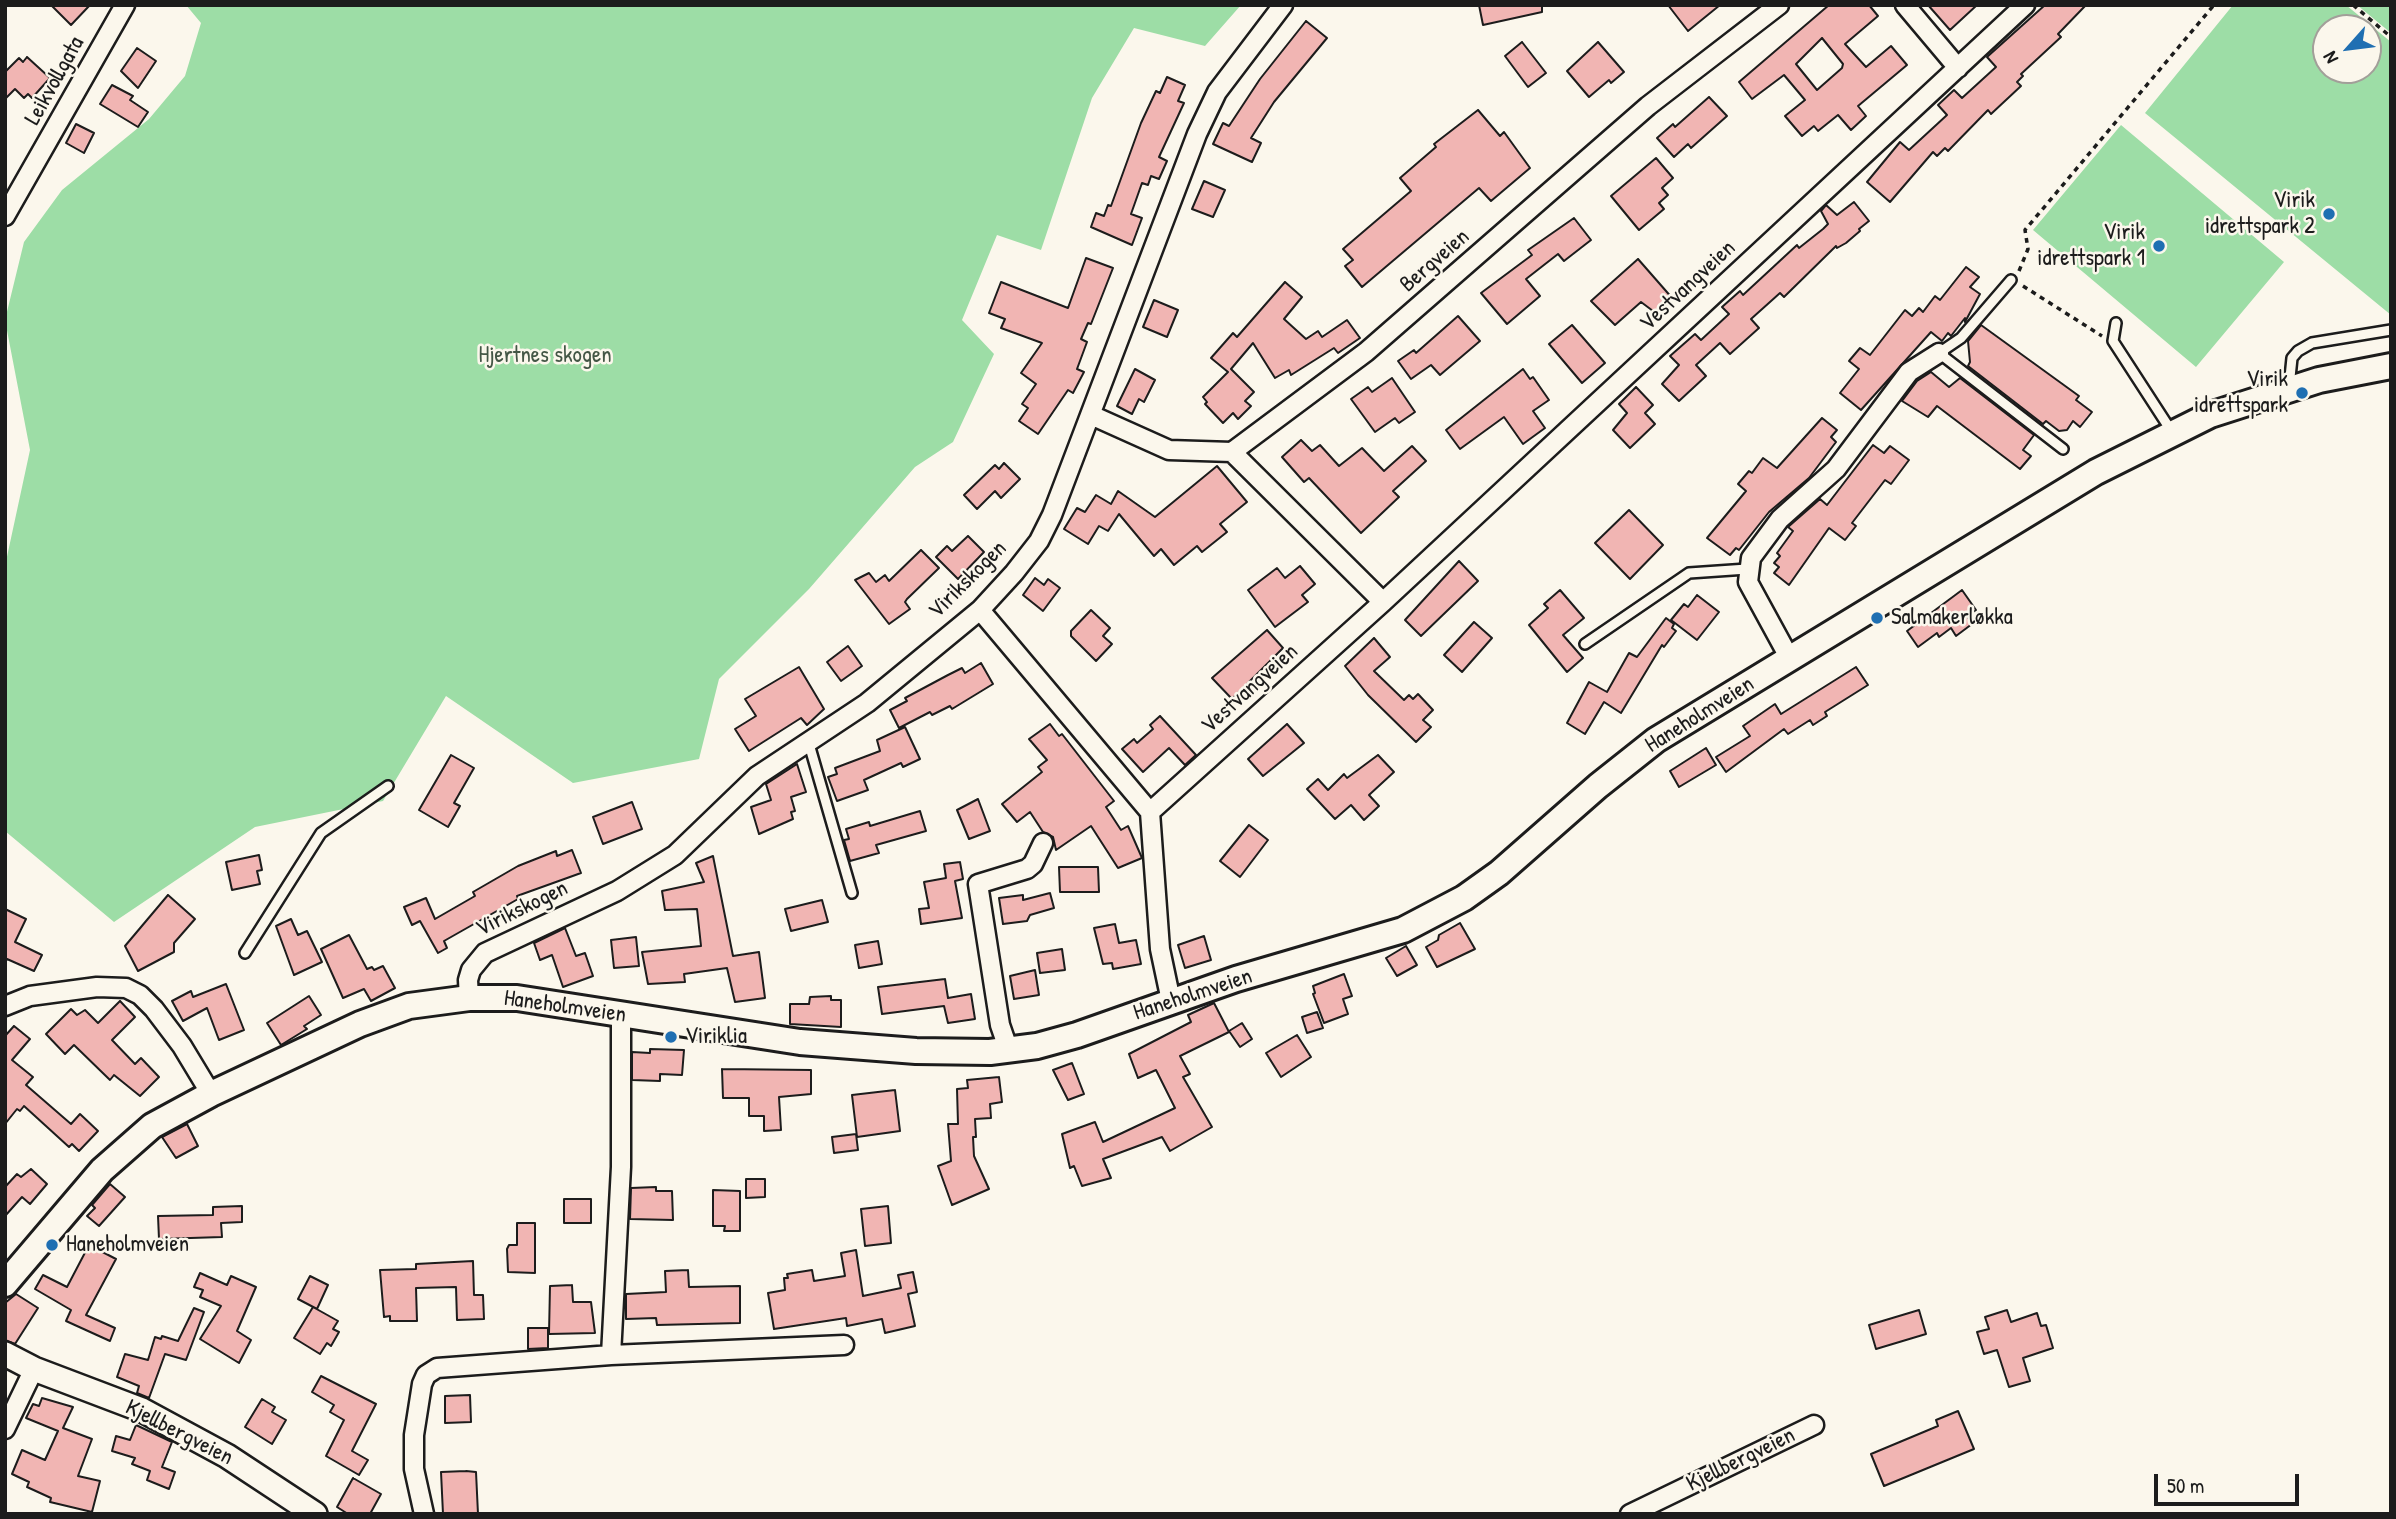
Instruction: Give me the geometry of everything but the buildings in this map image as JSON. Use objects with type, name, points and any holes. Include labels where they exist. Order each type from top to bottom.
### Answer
[{"type":"main road","name":"Haneholmveien","points":[[5,1283],[94,1179],[134,1139],[167,1116],[381,1015],[425,1002],[517,998],[800,1042],[916,1051],[1009,1051],[1077,1034],[1171,1001],[1374,940],[1439,912],[1499,873],[1598,786],[1656,740],[2043,504],[2172,432],[2210,415],[2289,389],[2391,366]]},
{"type":"street","name":"Leikvollgata","points":[[5,216],[125,5]]},
{"type":"street","name":"Virikskogen","points":[[469,998],[468,980],[471,970],[485,953],[643,877],[703,831],[757,776],[810,744],[867,703],[980,610],[1039,541],[1091,415],[1197,134],[1217,92],[1283,5]]},
{"type":"street","name":"Bergveien","points":[[1232,452],[1366,352],[1648,106],[1779,5]]},
{"type":"street","points":[[1905,5],[1958,68]]},
{"type":"street","name":"Vestvangveien","points":[[1150,812],[1383,602],[2025,5]]},
{"type":"street","points":[[1790,659],[1748,582],[1747,569],[1751,558],[1774,526],[1836,469],[1909,372],[1939,353]]},
{"type":"street","points":[[1091,415],[1169,450],[1232,452],[1383,602]]},
{"type":"street","points":[[980,610],[1150,812],[1160,949],[1171,1001]]},
{"type":"street","points":[[1009,1051],[1000,1025],[978,884],[1027,869],[1033,864],[1043,843]]},
{"type":"street","points":[[5,1006],[30,996],[97,987],[126,988],[140,995],[154,1009],[182,1046],[211,1094]]},
{"type":"street","points":[[611,1356],[621,1167],[621,1014]]},
{"type":"street","points":[[424,1514],[414,1469],[414,1443],[422,1384],[430,1371],[447,1365],[844,1345]]},
{"type":"street","name":"Kjellbergveien","points":[[5,1354],[34,1370],[142,1410],[227,1456],[315,1514]]},
{"type":"street","points":[[5,1429],[34,1370]]},
{"type":"street","name":"Kjellbergveien","points":[[1630,1514],[1814,1425]]},
{"type":"lane","points":[[2011,280],[1961,338],[1939,353],[2015,409],[2063,449]]},
{"type":"lane","points":[[2116,323],[2113,341],[2172,432]]},
{"type":"lane","points":[[2289,389],[2292,358],[2298,351],[2312,343],[2391,330]]},
{"type":"lane","points":[[1585,644],[1689,573],[1747,569]]},
{"type":"lane","points":[[810,744],[852,893]]},
{"type":"lane","points":[[245,953],[321,833],[388,786]]},
{"type":"path","points":[[2113,341],[2093,333],[2011,280],[2023,266],[2028,249],[2025,230],[2214,5]]},
{"type":"path","points":[[2353,5],[2391,37]]},
{"type":"green space","name":"Hjertnes skogen","points":[[186,5],[1241,5],[1205,46],[1134,28],[1092,98],[1041,250],[997,235],[962,320],[994,354],[953,442],[915,467],[809,589],[719,679],[699,759],[573,783],[446,696],[383,801],[255,827],[114,922],[5,831],[5,566],[30,450],[5,320],[24,242],[62,190],[149,119],[185,76],[201,23]]},
{"type":"green space","name":"Virik idrettspark 2","points":[[2233,5],[2346,5],[2357,14],[2312,14],[2312,84],[2382,84],[2382,35],[2391,42],[2391,315],[2145,113]]},
{"type":"green space","points":[[2357,5],[2391,5],[2391,33],[2382,26],[2382,14],[2368,14]]},
{"type":"green space","name":"Virik idrettspark 1","points":[[2121,125],[2284,262],[2196,367],[2033,230]]},
{"type":"place","name":"Virik idrettspark 2","points":[[2329,214]]},
{"type":"place","name":"Virik idrettspark 1","points":[[2159,246]]},
{"type":"place","name":"Virik idrettspark","points":[[2302,393]]},
{"type":"place","name":"Salmakerløkka","points":[[1877,618]]},
{"type":"place","name":"Viriklia","points":[[671,1037]]},
{"type":"place","name":"Haneholmveien","points":[[52,1245]]}]
